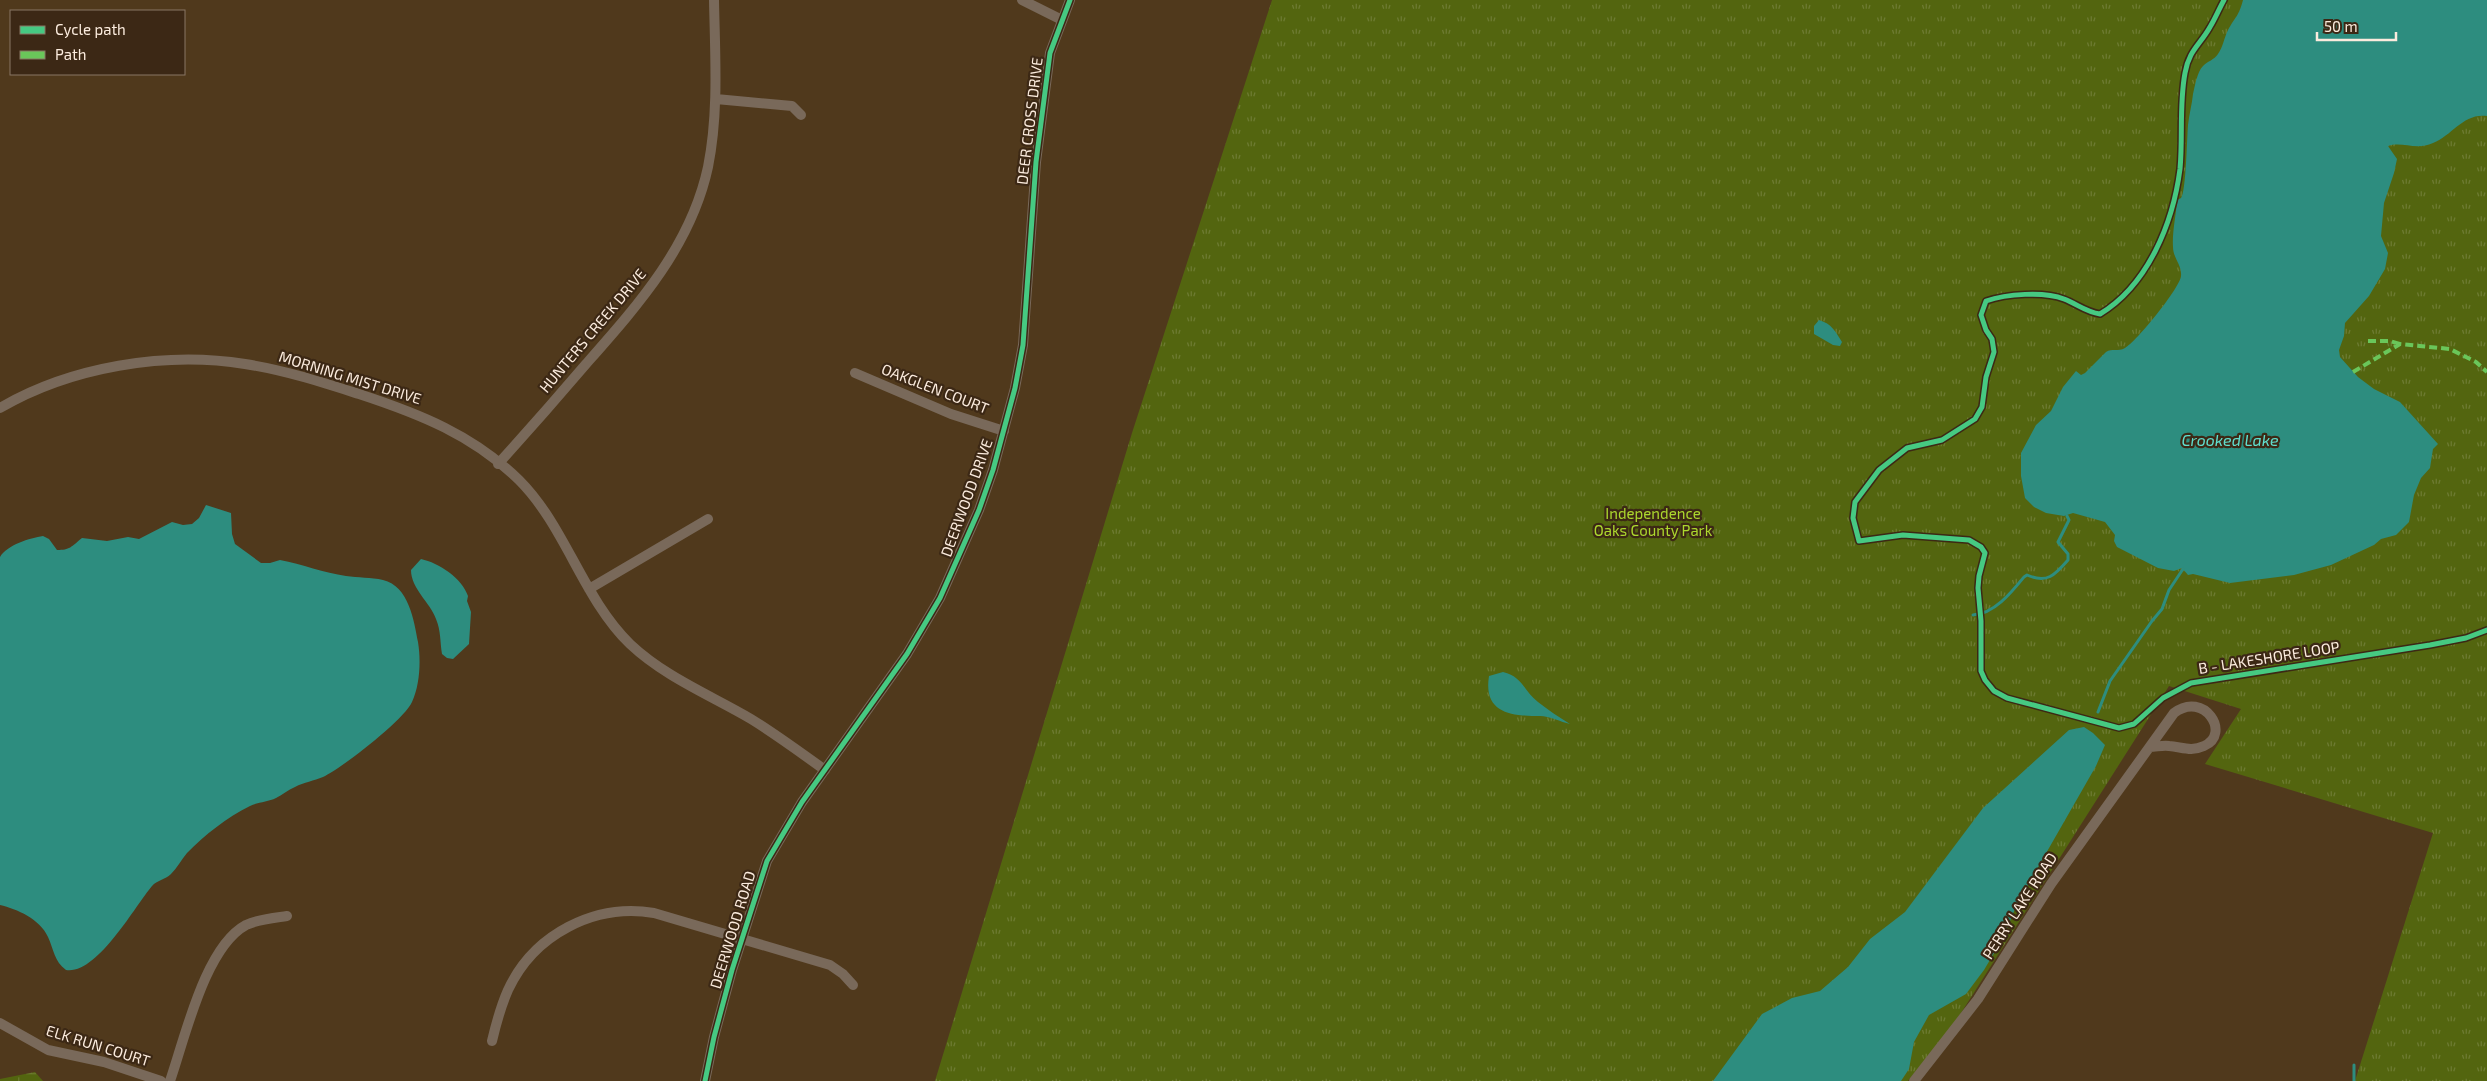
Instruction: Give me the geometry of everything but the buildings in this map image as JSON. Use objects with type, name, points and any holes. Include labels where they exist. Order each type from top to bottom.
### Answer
[{"type":"street","name":"HUNTERS CREEK DRIVE","points":[[498,464],[646,295],[678,247],[693,217],[708,165],[716,99],[714,0]]},
{"type":"street","points":[[1022,0],[1062,20],[1070,0]]},
{"type":"street","name":"DEER CROSS DRIVE","points":[[1033,228],[1036,162],[1050,52],[1062,20]]},
{"type":"street","points":[[716,99],[792,106],[801,115]]},
{"type":"street","name":"DEERWOOD DRIVE","points":[[825,770],[907,654],[940,598],[979,510],[1004,431],[1023,344],[1033,228]]},
{"type":"street","name":"MORNING MIST DRIVE","points":[[0,408],[58,383],[123,366],[168,361],[205,360],[242,364],[303,376],[413,412],[452,430],[498,464],[519,481],[547,518],[589,589]]},
{"type":"street","name":"OAKGLEN COURT","points":[[855,373],[951,414],[1004,431]]},
{"type":"street","points":[[708,520],[589,589],[603,612],[628,642],[650,661],[752,720],[825,770]]},
{"type":"street","name":"PERRY LAKE ROAD","points":[[1914,1081],[1978,999],[2050,884],[2174,713],[2190,705],[2198,707],[2211,714],[2216,724],[2214,736],[2206,746],[2188,750],[2169,746],[2150,747]]},
{"type":"street","name":"DEERWOOD ROAD","points":[[705,1081],[714,1036],[742,938],[767,861],[802,802],[825,770]]},
{"type":"street","points":[[492,1041],[504,999],[520,970],[546,941],[568,926],[593,916],[638,910],[742,938],[830,965],[843,974],[853,985]]},
{"type":"street","points":[[170,1081],[205,980],[215,959],[228,939],[245,926],[262,919],[287,916]]},
{"type":"street","name":"ELK RUN COURT","points":[[0,1023],[48,1050],[104,1062],[161,1081]]},
{"type":"green space","name":"Independence Oaks County Park","points":[[1272,0],[2487,0],[2487,1081],[2355,1081],[2433,833],[2205,764],[2241,709],[2169,686],[1954,1024],[1908,1081],[935,1081],[1132,433]]},
{"type":"green space","points":[[35,1072],[43,1081],[0,1081],[0,1079]]},
{"type":"water","name":"Crooked Lake","points":[[2243,0],[2487,0],[2487,116],[2471,118],[2440,139],[2427,145],[2388,146],[2397,159],[2384,203],[2381,236],[2388,253],[2385,269],[2369,296],[2345,323],[2344,336],[2339,350],[2340,357],[2358,377],[2374,389],[2400,402],[2438,444],[2433,449],[2430,468],[2421,478],[2414,495],[2409,522],[2396,535],[2381,539],[2374,545],[2331,565],[2294,575],[2230,583],[2193,574],[2188,575],[2182,568],[2174,571],[2158,568],[2117,547],[2114,541],[2115,535],[2105,522],[2073,513],[2064,516],[2046,513],[2034,507],[2025,498],[2021,476],[2021,453],[2036,425],[2051,411],[2063,387],[2076,371],[2081,375],[2106,352],[2122,349],[2131,344],[2157,314],[2179,282],[2181,272],[2173,251],[2173,236],[2177,200],[2183,194],[2188,125],[2195,87],[2201,69],[2215,58],[2220,51]]},
{"type":"water","points":[[1819,320],[1833,328],[1842,342],[1840,346],[1833,345],[1814,334],[1814,326]]},
{"type":"water","points":[[206,505],[231,513],[232,534],[235,544],[261,563],[280,560],[338,575],[383,580],[399,589],[409,605],[418,642],[419,672],[415,695],[407,710],[397,720],[357,754],[332,772],[298,785],[273,799],[250,806],[233,815],[217,827],[187,853],[171,874],[152,886],[102,951],[90,962],[78,969],[66,970],[57,959],[48,937],[40,925],[21,912],[0,905],[0,557],[13,546],[26,540],[43,536],[49,539],[57,550],[70,547],[82,538],[107,541],[128,537],[139,539],[172,522],[183,525],[192,524],[199,518]]},
{"type":"water","points":[[421,559],[449,572],[461,583],[468,596],[467,601],[471,612],[469,644],[453,659],[447,658],[442,654],[438,623],[430,607],[417,589],[412,577],[411,570]]},
{"type":"water","points":[[1503,672],[1519,680],[1533,698],[1570,724],[1544,716],[1519,715],[1501,710],[1490,698],[1488,688],[1489,676]]},
{"type":"water","points":[[2084,727],[2105,745],[2096,766],[2017,904],[2003,938],[1984,970],[1966,994],[1929,1015],[1914,1042],[1909,1069],[1901,1081],[1713,1081],[1762,1014],[1792,998],[1820,991],[1848,967],[1870,939],[1905,912],[1983,808],[2069,730]]},
{"type":"waterway","points":[[1973,615],[1988,611],[2002,602],[2027,575],[2040,579],[2055,574],[2068,560],[2068,554],[2058,542],[2069,520],[2067,516]]},
{"type":"waterway","points":[[2098,712],[2110,681],[2162,609],[2169,590],[2183,569]]},
{"type":"waterway","points":[[2354,1065],[2354,1081]]},
{"type":"marked path","points":[[2368,341],[2390,341],[2400,344]]},
{"type":"marked path","points":[[2353,372],[2400,344],[2450,349],[2476,362],[2487,372]]},
{"type":"cycle path","points":[[705,1081],[714,1037],[732,970],[767,861],[802,802],[907,654],[940,598],[979,510],[993,470],[1015,388],[1023,345],[1036,162],[1050,53],[1070,0]]},
{"type":"cycle path","name":"B - LAKESHORE LOOP","points":[[2224,0],[2210,27],[2192,53],[2187,65],[2182,97],[2181,157],[2177,190],[2164,231],[2145,270],[2117,302],[2100,314],[2086,310],[2064,299],[2046,295],[2014,295],[1986,301],[1981,315],[1986,330],[1992,339],[1994,352],[1986,377],[1982,407],[1975,419],[1942,440],[1907,448],[1879,470],[1855,502],[1853,518],[1859,541],[1903,535],[1969,540],[1981,547],[1985,553],[1978,588],[1981,621],[1981,671],[1985,680],[1994,691],[2007,698],[2119,728],[2134,724],[2163,698],[2191,683],[2430,645],[2466,638],[2487,630]]}]
